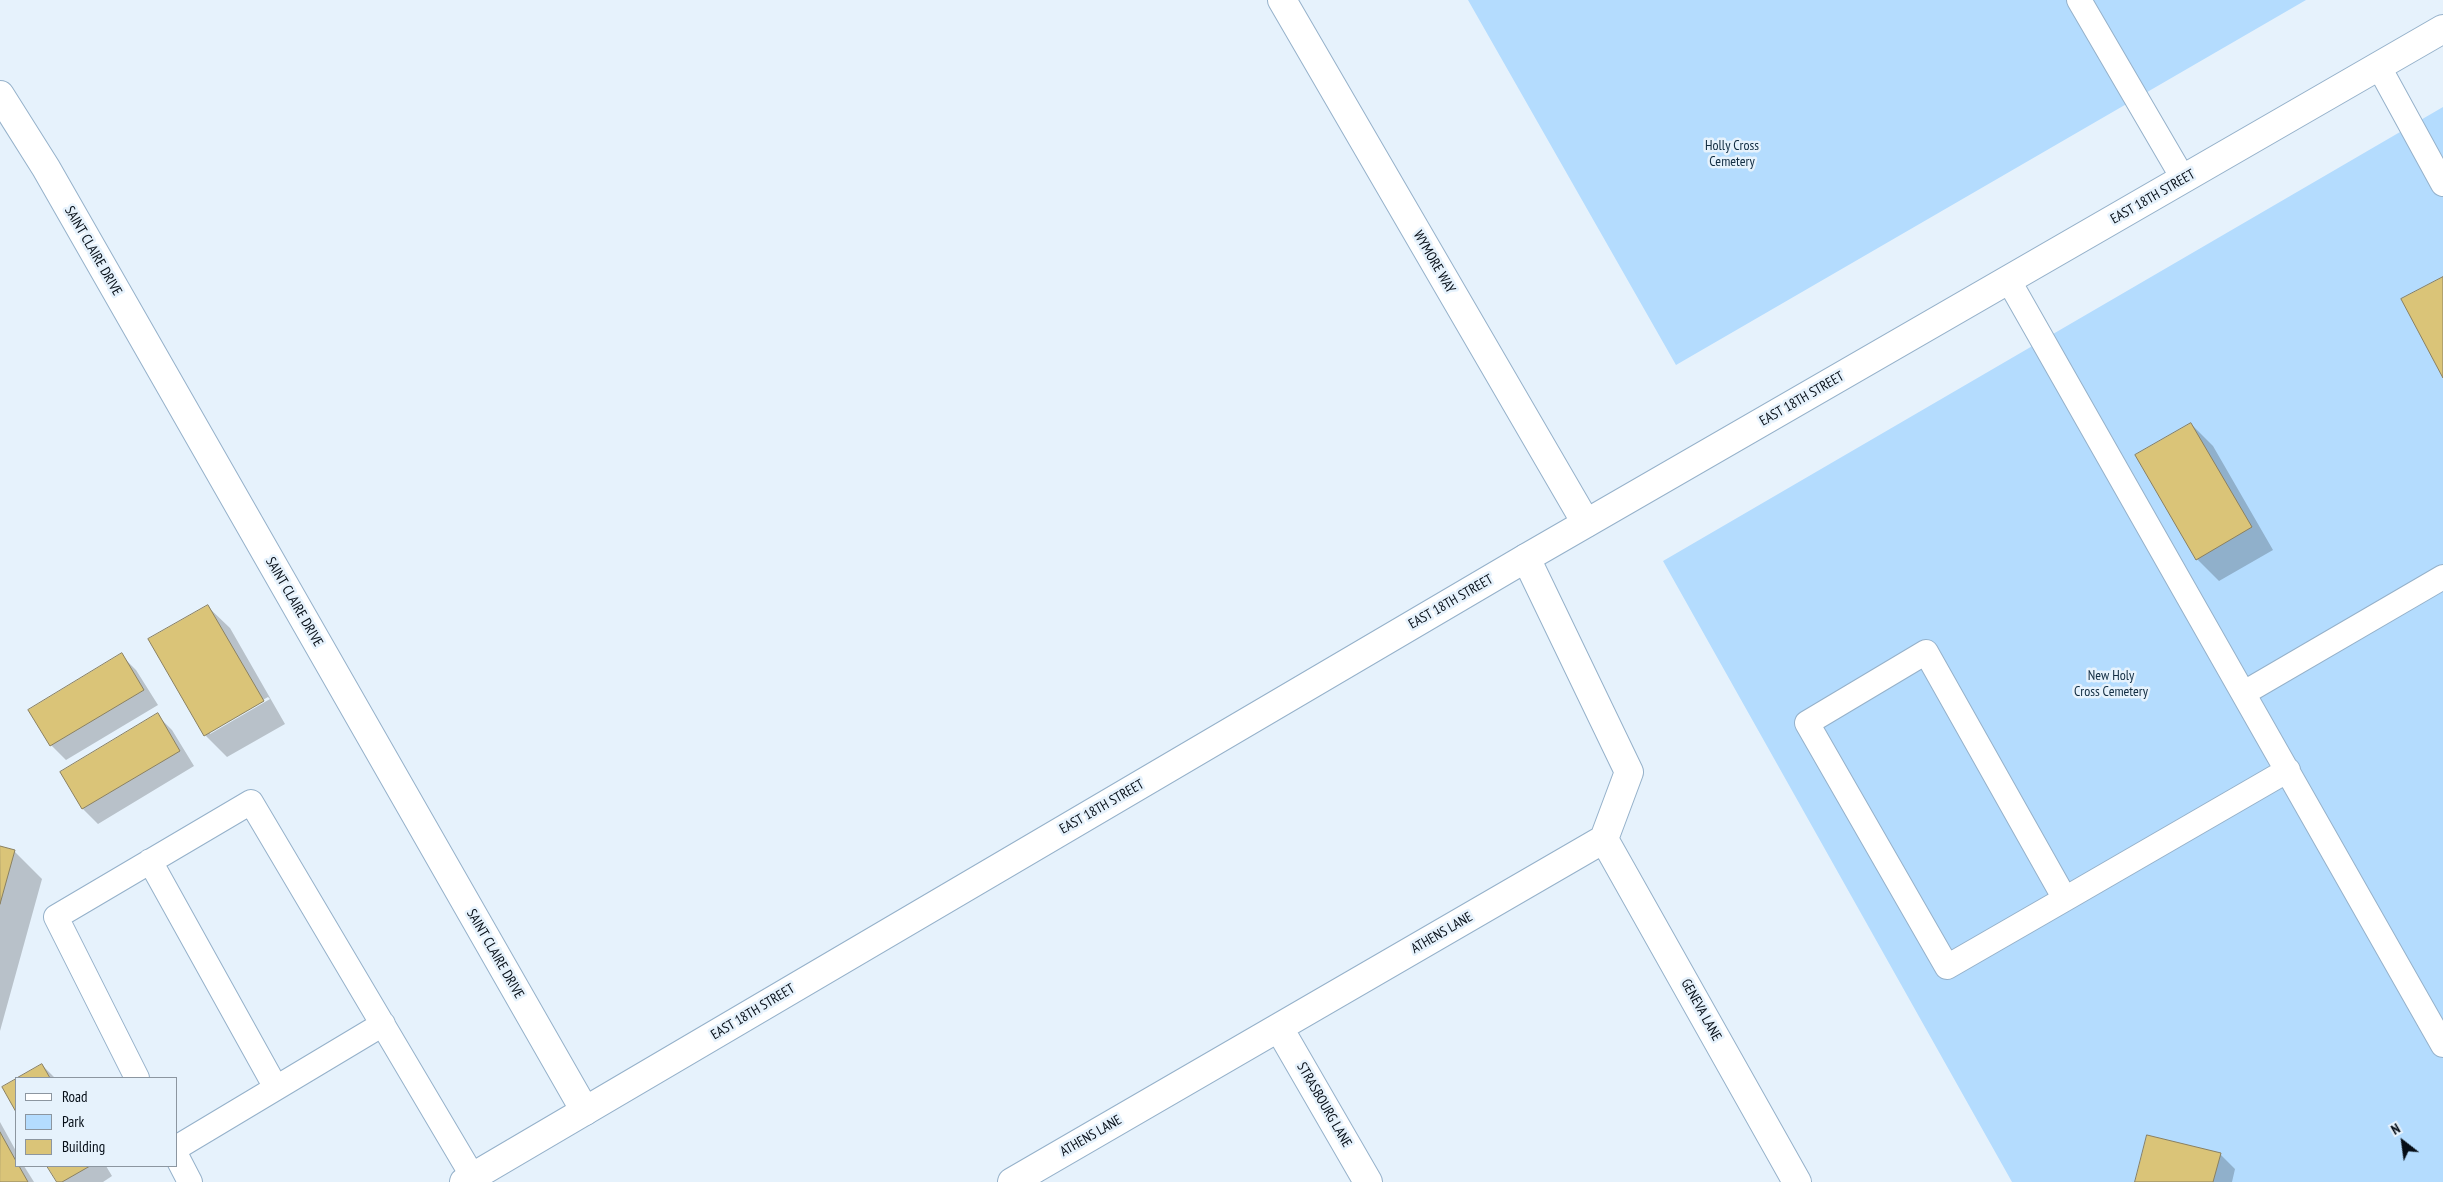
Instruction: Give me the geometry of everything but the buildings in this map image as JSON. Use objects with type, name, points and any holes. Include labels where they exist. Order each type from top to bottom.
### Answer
[{"type":"street","name":"WYMORE WAY","points":[[1282,0],[1586,523]]},
{"type":"street","name":"EAST 18TH STREET","points":[[469,1179],[1586,523],[2443,29]]},
{"type":"street","name":"SAINT CLAIRE DRIVE","points":[[0,96],[56,185],[585,1111]]},
{"type":"street","points":[[1526,558],[1629,772],[1604,839]]},
{"type":"street","name":"ATHENS LANE","points":[[1012,1182],[1604,839]]},
{"type":"street","name":"GENEVA LANE","points":[[1604,839],[1797,1182]]},
{"type":"street","name":"STRASBOURG LANE","points":[[1279,1028],[1368,1182]]},
{"type":"lane","points":[[2079,0],[2184,180]]},
{"type":"lane","points":[[2379,66],[2443,184]]},
{"type":"lane","points":[[2009,280],[2443,1044]]},
{"type":"lane","points":[[2244,693],[2443,577]]},
{"type":"lane","points":[[2065,898],[1926,652],[1807,723],[1947,967],[2288,770]]},
{"type":"lane","points":[[137,1077],[56,917],[251,802],[383,1024],[469,1179]]},
{"type":"lane","points":[[150,861],[276,1088]]},
{"type":"lane","points":[[178,1147],[383,1024]]},
{"type":"lane","points":[[178,1159],[190,1182]]},
{"type":"green space","name":"Holly Cross Cemetery","points":[[1468,0],[2306,0],[1676,365]]},
{"type":"green space","name":"New Holy Cross Cemetery","points":[[2443,107],[2443,1182],[2012,1182],[1663,561]]}]
